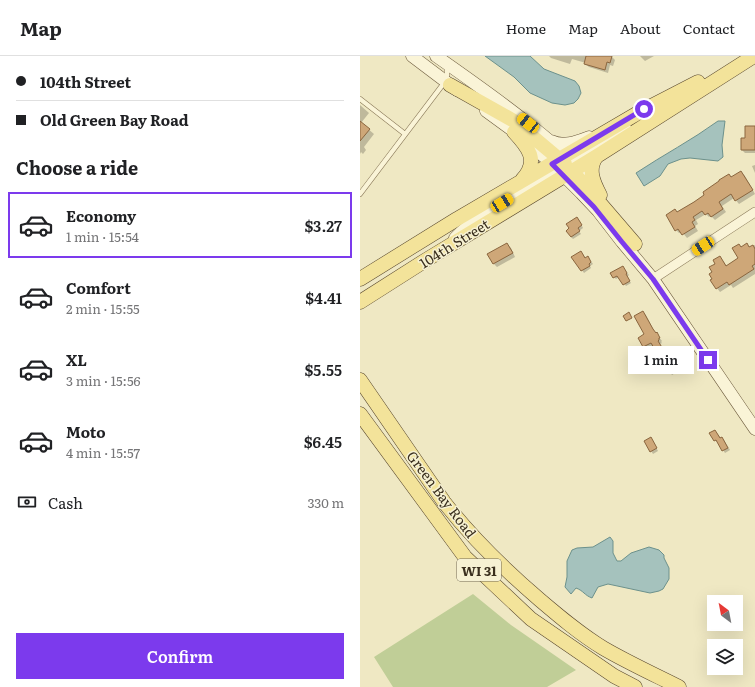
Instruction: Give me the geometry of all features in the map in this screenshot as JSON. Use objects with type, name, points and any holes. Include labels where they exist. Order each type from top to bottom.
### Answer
[{"type":"main road","name":"104th Street","points":[[360,302],[444,248],[526,199],[565,165],[621,123],[649,106],[723,69],[753,56]]},
{"type":"main road","name":"104th Street","points":[[360,279],[520,182],[565,165],[597,156],[753,56]]},
{"type":"main road","points":[[448,83],[514,121],[565,165],[583,183],[635,244]]},
{"type":"main road","points":[[514,132],[527,147],[531,157],[529,171],[520,182]]},
{"type":"main road","points":[[597,156],[593,162],[591,171],[600,195]]},
{"type":"main road","points":[[360,289],[388,270],[424,240]]},
{"type":"main road","name":"Green Bay Road","points":[[360,380],[433,487],[458,520],[488,553],[564,621],[602,647],[679,687]]},
{"type":"main road","points":[[360,394],[397,448],[433,487]]},
{"type":"main road","name":"Green Bay Road","points":[[360,414],[465,557],[531,619],[614,676],[635,687]]},
{"type":"street","points":[[412,56],[514,132],[565,165],[600,195],[650,267],[653,279]]},
{"type":"street","points":[[440,59],[501,102],[549,140],[560,144],[573,142],[621,123]]},
{"type":"street","points":[[444,248],[464,229],[484,214],[587,152],[640,118],[671,95]]},
{"type":"street","points":[[549,140],[579,191],[653,279],[755,429]]},
{"type":"street","points":[[526,199],[565,186],[579,191]]},
{"type":"street","points":[[653,279],[755,212]]},
{"type":"lane","points":[[360,194],[405,134],[448,83],[448,73],[440,59]]},
{"type":"lane","points":[[360,99],[405,134]]},
{"type":"green space","points":[[473,594],[511,625],[576,670],[547,687],[393,687],[374,657]]},
{"type":"water","points":[[485,56],[530,56],[544,69],[575,81],[579,86],[581,93],[574,103],[565,105],[552,103],[530,93],[514,77]]},
{"type":"water","points":[[718,121],[725,121],[722,145],[723,157],[718,161],[690,158],[681,159],[668,164],[660,176],[644,186],[636,173]]},
{"type":"water","points":[[610,537],[613,541],[613,553],[617,561],[621,561],[631,553],[649,547],[659,550],[664,555],[669,568],[669,579],[663,589],[650,593],[608,584],[598,587],[592,598],[576,588],[571,594],[565,587],[567,577],[567,561],[572,550],[577,548],[593,547]]},
{"type":"building","points":[[586,56],[612,56],[610,63],[607,62],[605,70],[584,64]]},
{"type":"building","points":[[360,121],[370,129],[360,141]]},
{"type":"building","points":[[745,126],[755,126],[755,150],[741,150],[741,138],[745,138]]},
{"type":"building","points":[[741,171],[753,190],[735,201],[731,194],[719,202],[723,209],[711,217],[708,213],[705,215],[702,211],[693,217],[695,220],[692,222],[695,227],[682,235],[678,229],[675,231],[666,215],[675,209],[677,212],[694,202],[704,195],[703,192],[729,174],[731,177]]},
{"type":"building","points":[[577,217],[582,225],[578,228],[580,231],[571,237],[566,231],[569,228],[566,224]]},
{"type":"building","points":[[507,243],[513,253],[493,264],[487,254]]},
{"type":"building","points":[[747,243],[749,247],[753,245],[755,249],[755,264],[752,266],[754,269],[729,285],[727,282],[716,289],[710,280],[712,279],[709,274],[712,272],[709,267],[715,264],[713,260],[720,256],[726,266],[738,258],[732,248],[739,244],[741,247]]},
{"type":"building","points":[[581,251],[585,258],[588,256],[591,262],[589,264],[590,266],[581,271],[571,257]]},
{"type":"building","points":[[623,266],[630,281],[623,285],[617,276],[613,278],[610,273]]},
{"type":"building","points":[[643,311],[660,338],[658,341],[663,349],[657,353],[651,343],[643,347],[638,338],[644,334],[634,316]]},
{"type":"building","points":[[629,312],[632,318],[626,321],[623,316]]},
{"type":"building","points":[[672,356],[678,368],[669,373],[662,362]]},
{"type":"building","points":[[715,430],[720,438],[722,437],[728,448],[722,451],[716,440],[714,441],[709,433]]},
{"type":"building","points":[[651,437],[657,448],[650,452],[644,441]]},
{"type":"route","points":[[644,109],[552,164],[594,207],[653,279],[708,360]]}]
